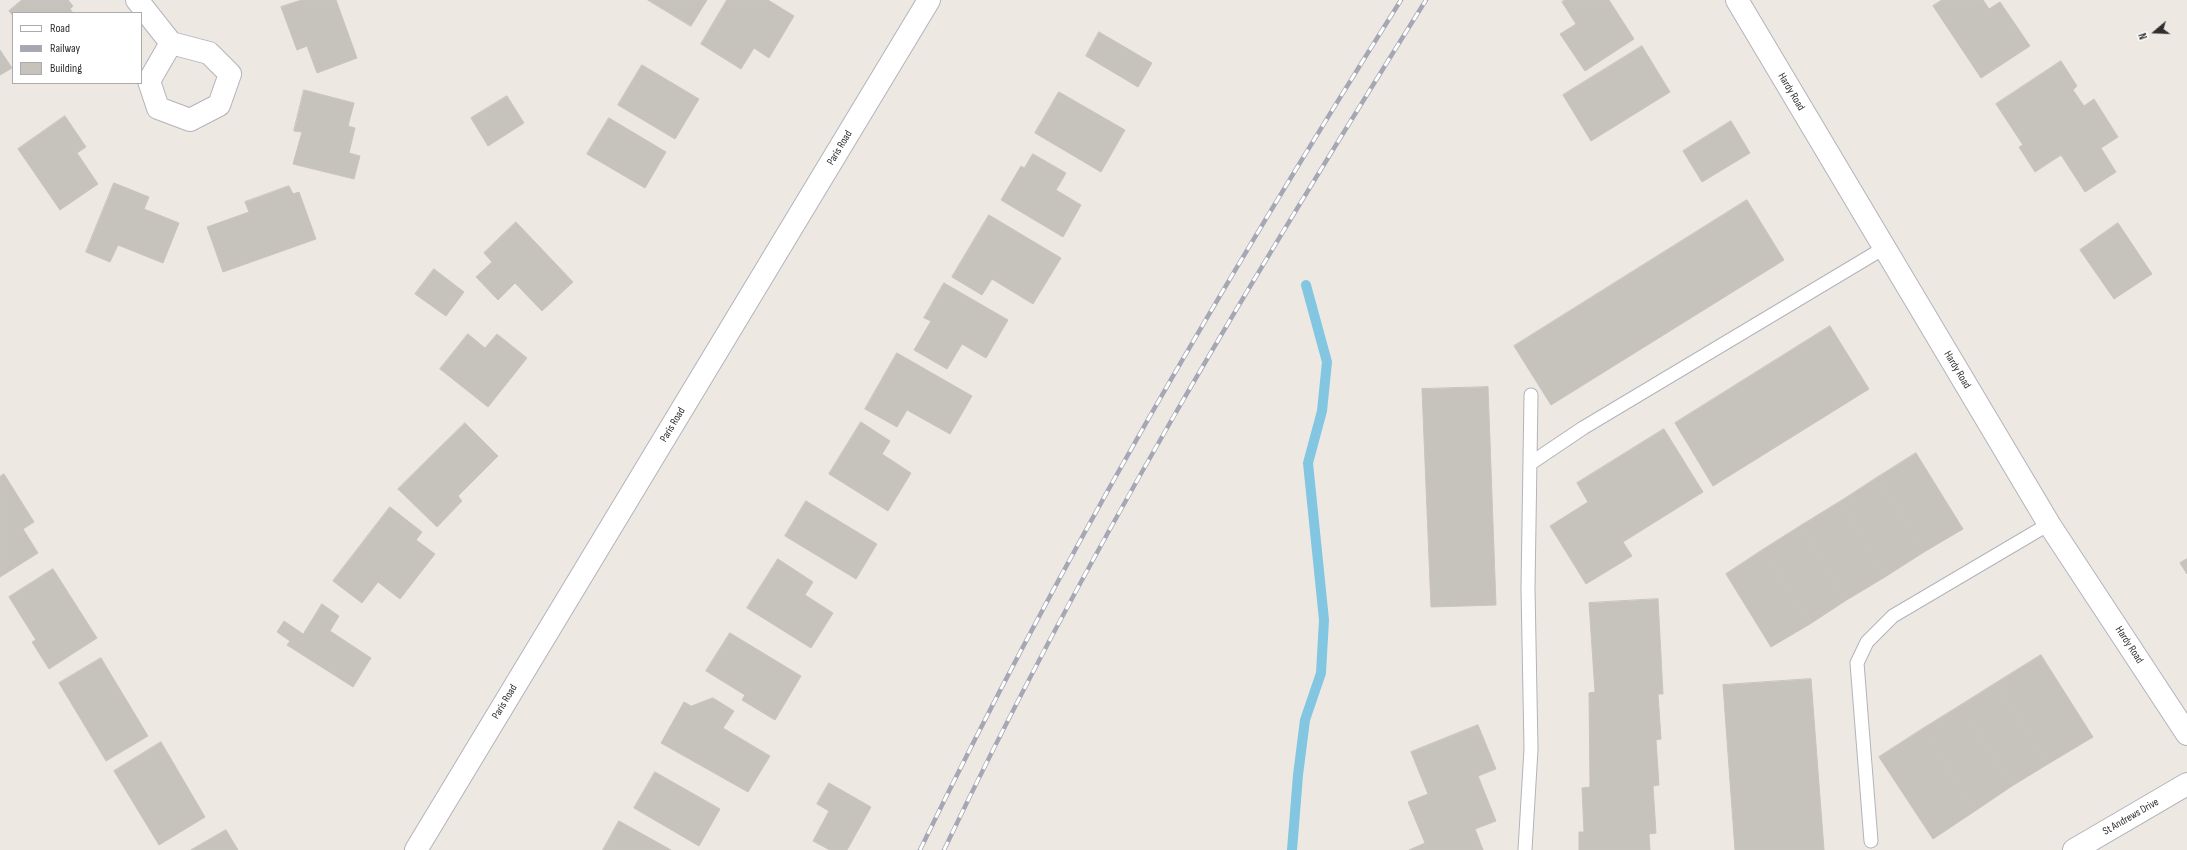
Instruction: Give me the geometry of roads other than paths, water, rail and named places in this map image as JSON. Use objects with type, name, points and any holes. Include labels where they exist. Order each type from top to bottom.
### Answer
[{"type":"main road","points":[[137,0],[171,42]]},
{"type":"main road","name":"Paris Road","points":[[416,850],[929,0]]},
{"type":"main road","name":"Hardy Road","points":[[1737,0],[2049,524],[2187,734]]},
{"type":"main road","name":"St Andrews Drive","points":[[2074,850],[2187,784]]},
{"type":"lane","points":[[1531,463],[1583,428],[1884,248]]},
{"type":"lane","points":[[1525,850],[1531,749],[1528,588],[1531,395]]},
{"type":"lane","points":[[1872,841],[1857,663],[1867,642],[1893,616],[2049,524]]},
{"type":"waterway","points":[[1292,850],[1298,775],[1305,720],[1321,673],[1324,620],[1308,463],[1322,411],[1327,362],[1306,285]]},
{"type":"railway","points":[[920,850],[974,741],[1031,632],[1148,419],[1272,208],[1401,0]]},
{"type":"railway","points":[[944,850],[998,740],[1112,525],[1234,313],[1297,208],[1426,0]]}]
